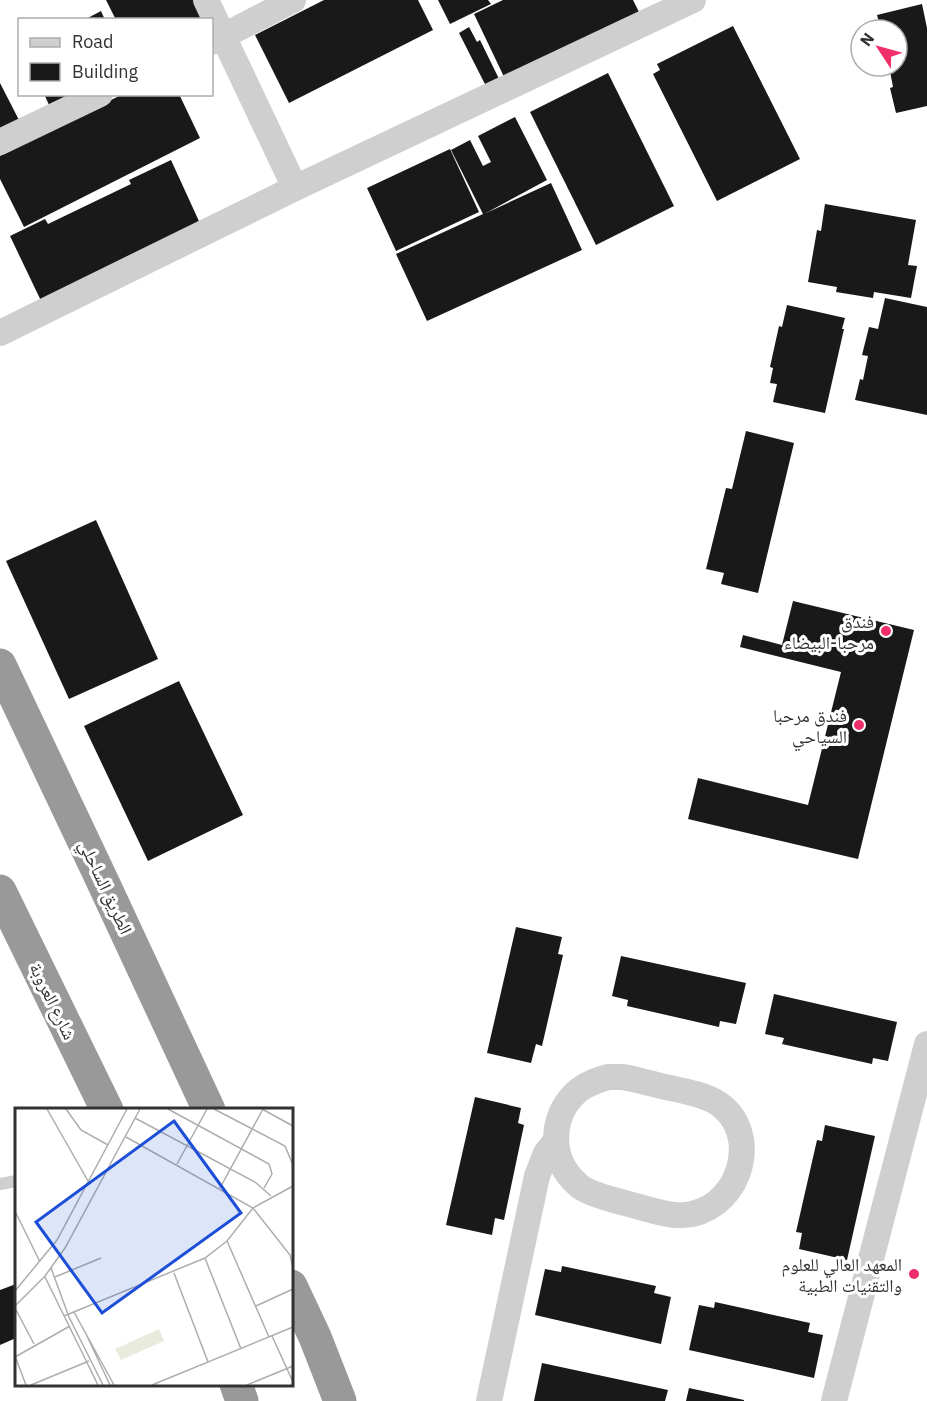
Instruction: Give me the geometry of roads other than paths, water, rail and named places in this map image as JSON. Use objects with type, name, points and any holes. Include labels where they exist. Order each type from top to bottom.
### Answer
[{"type":"highway","name":"الطريق الساحلي","points":[[0,665],[208,1108]]},
{"type":"highway","name":"شارع العروبة","points":[[0,891],[105,1108]]},
{"type":"highway","points":[[292,1288],[315,1337],[340,1401]]},
{"type":"highway","points":[[237,1386],[242,1401]]},
{"type":"street","points":[[206,0],[211,18]]},
{"type":"street","points":[[294,0],[217,39],[295,188]]},
{"type":"street","points":[[0,333],[658,7],[693,0]]},
{"type":"street","points":[[0,142],[96,96]]},
{"type":"street","points":[[834,1401],[927,1044]]},
{"type":"street","points":[[489,1401],[537,1176],[546,1153],[555,1142],[556,1126],[569,1099],[594,1081],[608,1077],[623,1077],[703,1096],[717,1102],[729,1112],[737,1125],[742,1159],[734,1180],[715,1204],[702,1212],[678,1216],[595,1194],[582,1188],[564,1168],[555,1142]]},
{"type":"lane","points":[[0,1184],[15,1181]]},
{"type":"place","name":"فندق مرحبا-البيضاء","points":[[886,631]]},
{"type":"place","name":"فندق مرحبا السياحي","points":[[859,725]]},
{"type":"place","name":"المعهد العالي للعلوم والتقنيات الطبية","points":[[914,1274]]}]
